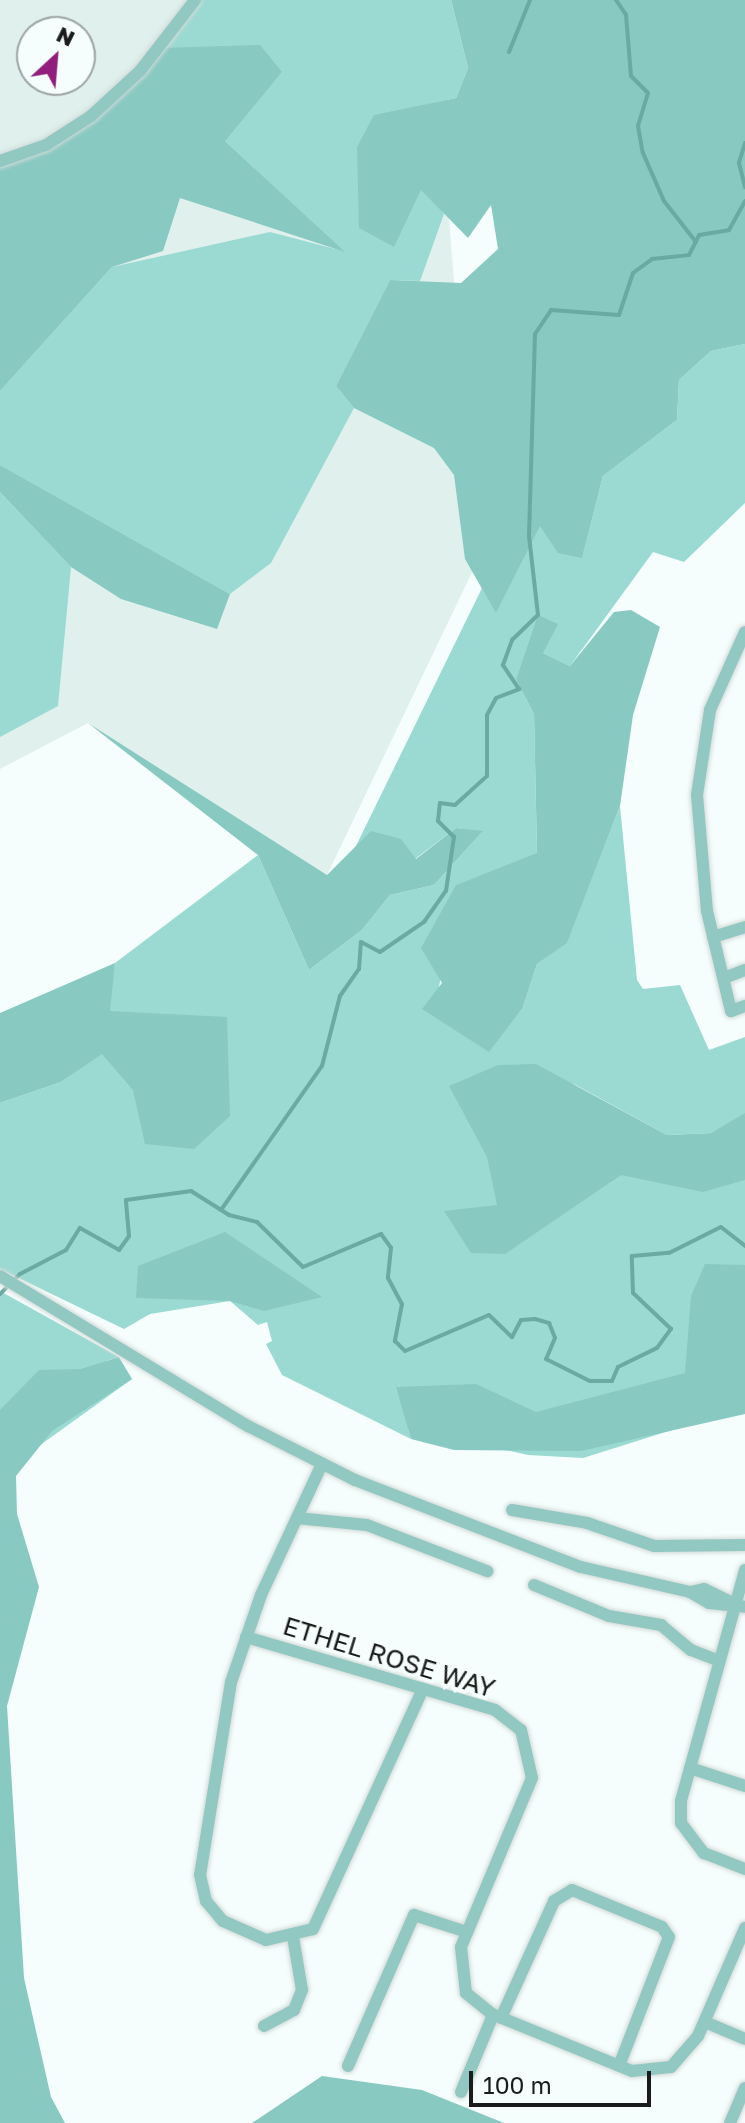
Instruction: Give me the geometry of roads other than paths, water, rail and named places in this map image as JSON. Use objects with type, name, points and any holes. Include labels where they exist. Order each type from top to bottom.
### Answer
[{"type":"street","points":[[0,161],[46,145],[91,116],[140,71],[195,0]]},
{"type":"street","points":[[745,632],[719,683],[699,768],[702,887],[731,1011],[745,1006]]},
{"type":"street","points":[[713,937],[745,927]]},
{"type":"street","points":[[724,978],[745,970]]},
{"type":"street","points":[[0,1276],[322,1464],[567,1562],[690,1592],[704,1589],[740,1605]]},
{"type":"street","points":[[322,1464],[246,1637],[231,1682],[200,1875],[206,1901],[223,1921],[266,1940],[293,1937],[313,1929],[326,1908],[423,1689]]},
{"type":"street","points":[[512,1510],[587,1523],[654,1546],[745,1545]]},
{"type":"street","points":[[297,1518],[367,1525],[487,1571]]},
{"type":"street","points":[[745,1570],[740,1605],[719,1661],[690,1768],[681,1823],[704,1853],[745,1869]]},
{"type":"street","points":[[534,1585],[609,1616],[661,1625],[691,1650],[719,1661]]},
{"type":"street","name":"ETHEL ROSE WAY","points":[[246,1637],[423,1689],[512,1719],[531,1749],[532,1778],[467,1932],[460,1968],[466,1993],[497,2016],[619,2066],[652,2073],[671,2067],[705,2022],[745,1928]]},
{"type":"street","points":[[690,1768],[745,1786]]},
{"type":"street","points":[[461,2092],[554,1901],[572,1890],[662,1927],[669,1937],[619,2066]]},
{"type":"street","points":[[348,2066],[414,1915],[467,1932]]},
{"type":"street","points":[[264,2026],[294,2010],[302,1990],[293,1937]]},
{"type":"street","points":[[705,2022],[745,2039]]},
{"type":"street","points":[[730,2123],[745,2088]]},
{"type":"waterway","points":[[509,52],[530,0]]},
{"type":"waterway","points":[[616,0],[626,15],[631,76],[648,93],[638,126],[643,153],[664,201],[696,242]]},
{"type":"waterway","points":[[745,143],[739,163],[745,187]]},
{"type":"waterway","points":[[221,1210],[322,1066],[340,996],[359,969],[361,942],[380,952],[424,922],[446,891],[454,837],[438,821],[440,803],[455,805],[487,776],[487,715],[496,698],[519,689],[503,665],[512,640],[538,615],[529,536],[535,334],[551,310],[619,315],[633,273],[652,259],[689,255],[699,235],[729,230],[745,201]]},
{"type":"waterway","points":[[0,1294],[20,1274],[66,1250],[80,1228],[119,1250],[129,1236],[126,1200],[191,1191],[229,1215],[257,1222],[303,1267],[381,1234],[391,1248],[388,1278],[402,1304],[395,1341],[405,1351],[489,1315],[512,1337],[521,1320],[535,1319],[549,1323],[555,1338],[546,1359],[590,1381],[612,1381],[618,1367],[657,1348],[671,1329],[633,1293],[632,1256],[669,1253],[721,1227],[745,1246]]}]
